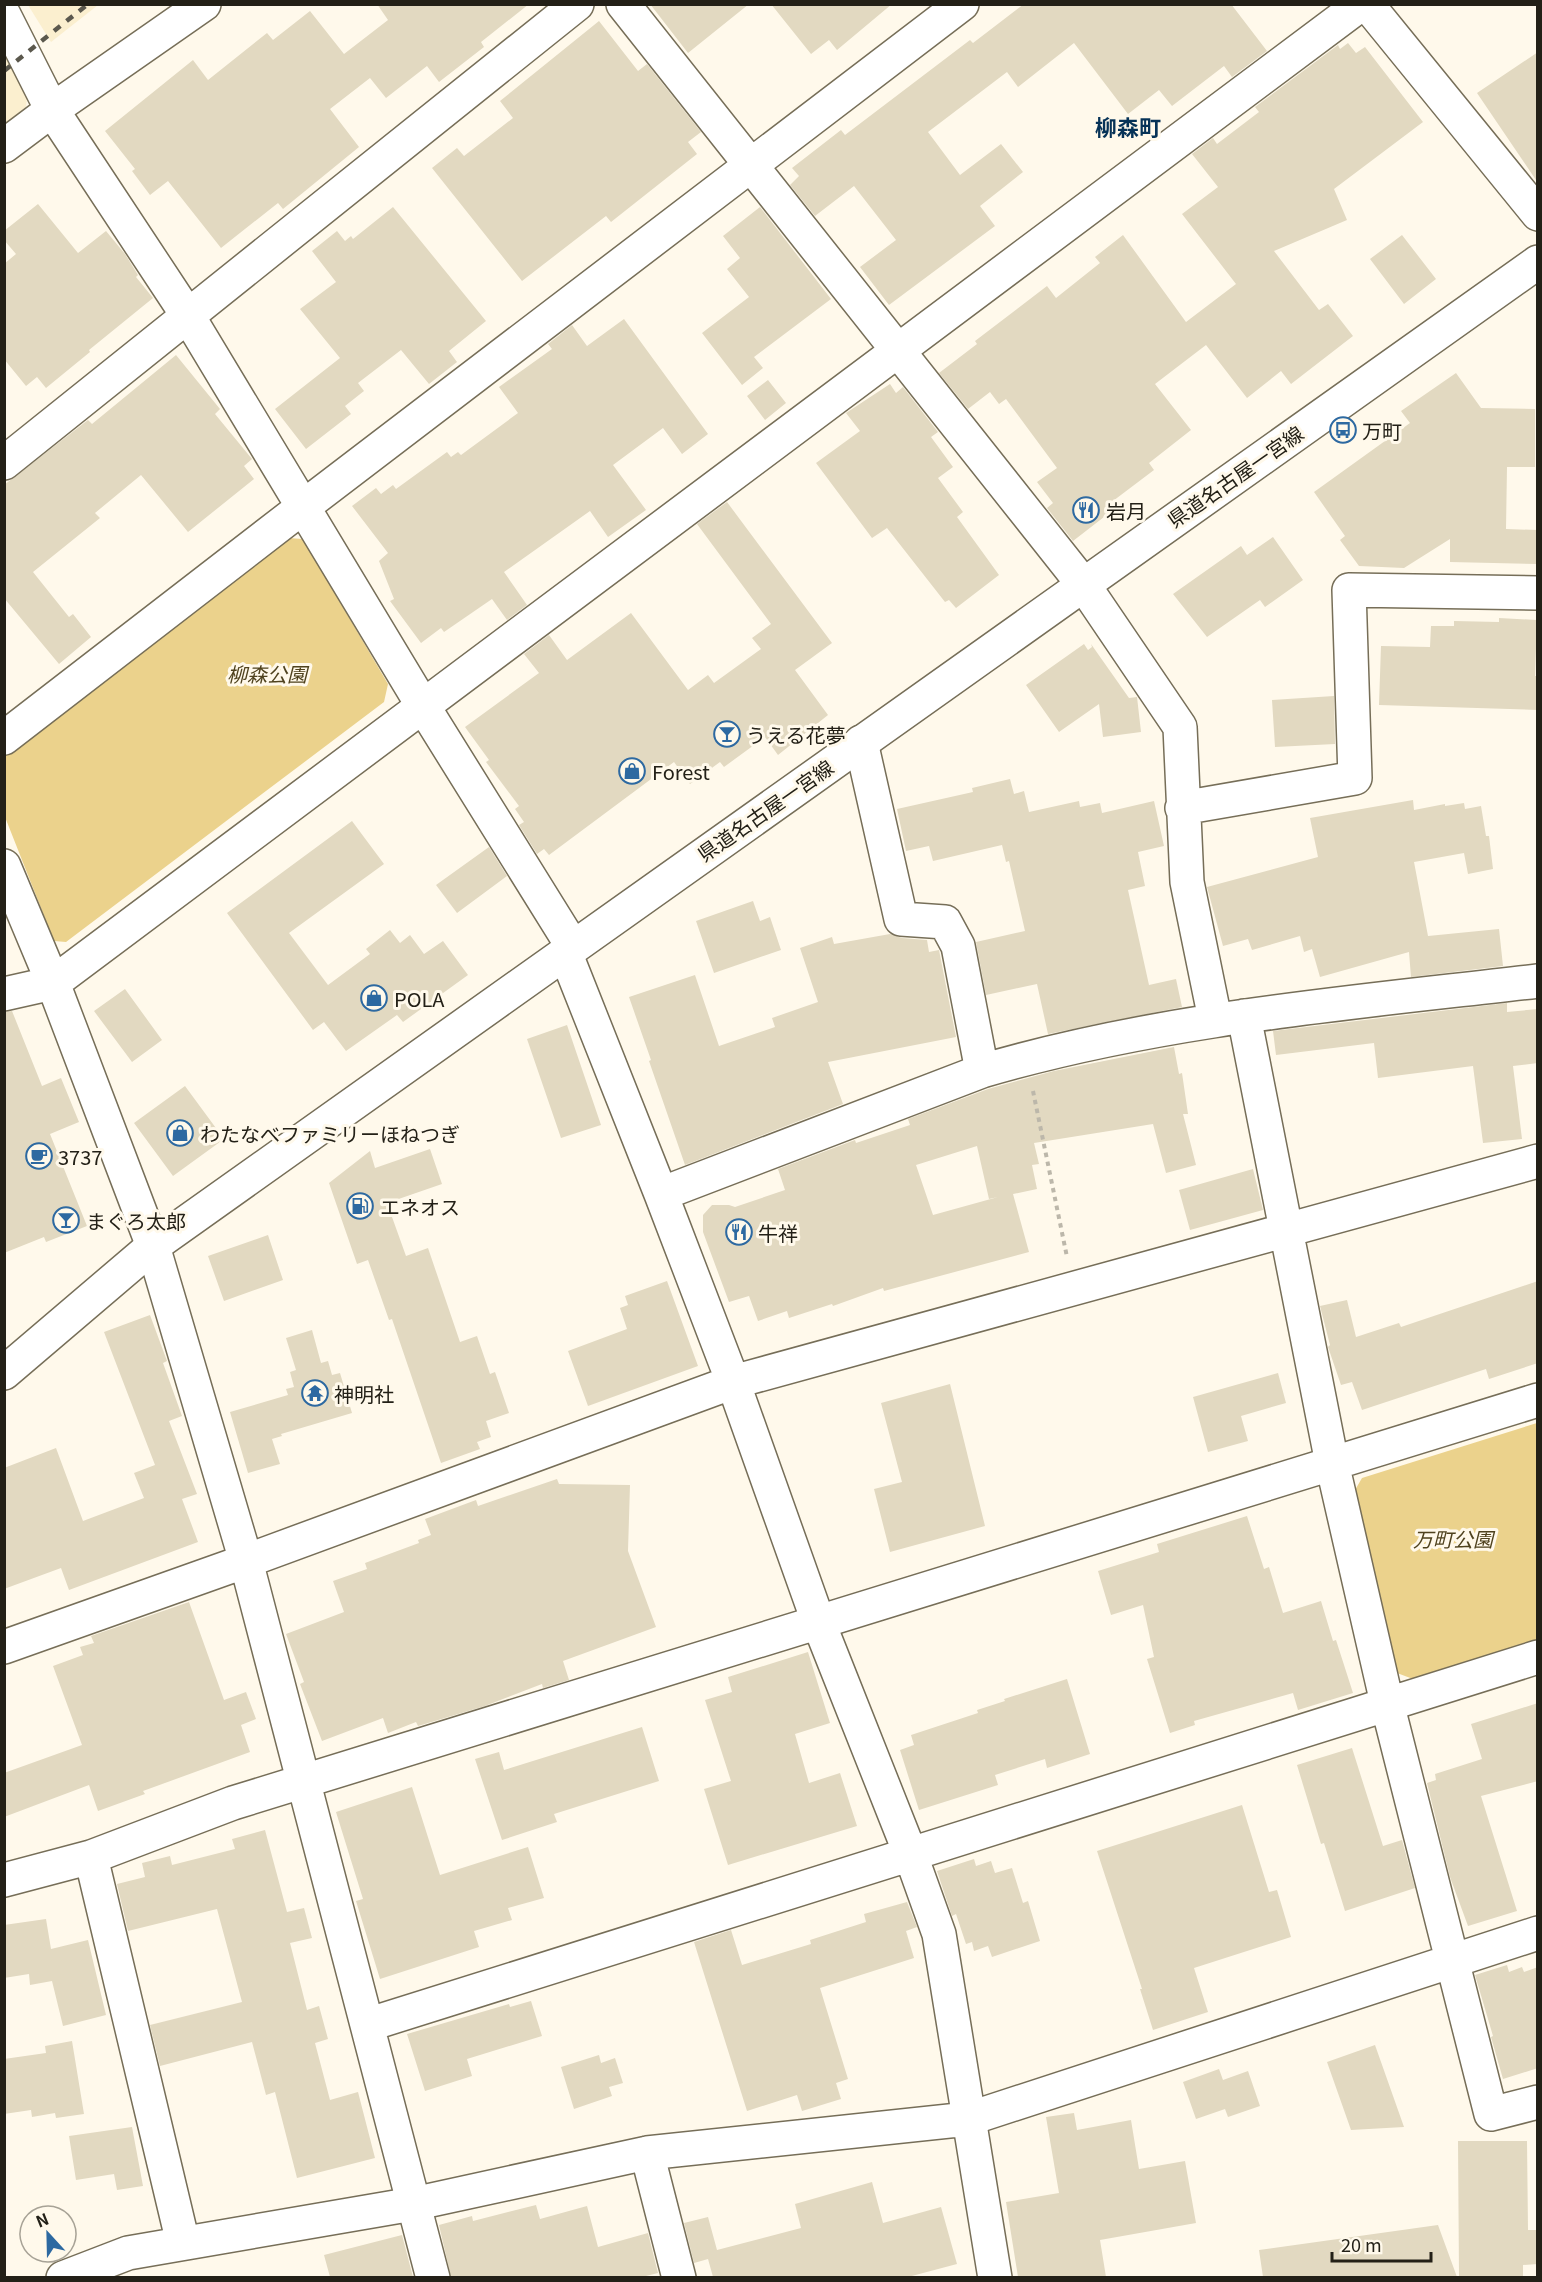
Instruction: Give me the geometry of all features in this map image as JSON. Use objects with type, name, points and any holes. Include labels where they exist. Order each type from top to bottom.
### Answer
[{"type":"street","points":[[4,146],[204,4]]},
{"type":"street","points":[[4,463],[577,4]]},
{"type":"street","points":[[623,4],[1083,584],[1180,728],[1187,882],[1230,1017],[1286,1228],[1332,1463],[1388,1703],[1491,2114],[1538,2102]]},
{"type":"street","points":[[4,738],[962,4]]},
{"type":"street","points":[[4,994],[53,983],[1361,4]]},
{"type":"street","points":[[1367,4],[1538,214]]},
{"type":"street","points":[[4,15],[52,110],[188,316],[569,950],[732,1382],[818,1621],[910,1853],[939,1934],[995,2277]]},
{"type":"street","name":"県道名古屋一宮線","points":[[4,1373],[153,1246],[1538,262]]},
{"type":"street","points":[[1182,808],[1355,778],[1349,590],[1538,593]]},
{"type":"street","points":[[861,742],[901,919],[945,922],[958,946],[982,1071]]},
{"type":"street","points":[[4,866],[53,983],[153,1246],[246,1561],[433,2277]]},
{"type":"street","points":[[661,1194],[982,1071],[1026,1058],[1230,1017],[1538,981]]},
{"type":"street","points":[[4,1647],[246,1561],[732,1382],[1286,1228],[1538,1161]]},
{"type":"street","points":[[4,1880],[91,1857],[233,1803],[304,1783],[818,1621],[1538,1400]]},
{"type":"street","points":[[367,2025],[1538,1657]]},
{"type":"street","points":[[91,1857],[183,2243]]},
{"type":"street","points":[[63,2277],[128,2253],[413,2204],[647,2153],[968,2119],[1538,1933]]},
{"type":"street","points":[[647,2153],[679,2277]]},
{"type":"path","points":[[1026,1058],[1073,1287]]},
{"type":"shaded area","points":[[28,5],[98,5],[51,42]]},
{"type":"shaded area","points":[[4,47],[29,81],[26,107],[5,124]]},
{"type":"green space","name":"柳森公園","points":[[288,538],[303,539],[388,684],[384,702],[66,942],[54,941],[5,817],[5,755]]},
{"type":"green space","name":"万町公園","points":[[1537,1423],[1537,1640],[1413,1679],[1397,1673],[1355,1490],[1362,1478]]},
{"type":"building","points":[[377,4],[529,4],[481,42],[484,47],[439,82],[427,66],[386,98],[370,78],[330,109],[359,147],[283,209],[278,203],[221,248],[168,181],[150,195],[132,171],[135,169],[105,131],[193,60],[208,80],[267,33],[273,40],[310,11],[344,54],[388,20]]},
{"type":"building","points":[[650,4],[749,4],[688,53]]},
{"type":"building","points":[[771,4],[892,4],[837,50],[829,40],[811,54]]},
{"type":"building","points":[[1024,4],[1231,4],[1267,51],[1232,77],[1224,66],[1172,106],[1159,90],[1128,114],[1074,43],[1018,87],[1007,72],[928,132],[960,175],[1001,144],[1023,172],[980,206],[995,226],[889,305],[860,267],[896,240],[854,186],[815,216],[790,185],[799,176],[792,168],[841,130],[845,135],[970,40],[973,43]]},
{"type":"building","points":[[599,21],[638,71],[647,64],[701,132],[688,142],[697,154],[611,222],[606,216],[522,281],[432,168],[457,148],[464,156],[513,118],[500,101]]},
{"type":"building","points":[[1348,43],[1356,53],[1365,47],[1423,122],[1334,189],[1347,220],[1274,251],[1319,310],[1328,304],[1353,336],[1291,384],[1281,371],[1247,398],[1206,345],[1155,384],[1191,430],[1149,463],[1154,470],[1109,504],[1113,510],[1073,541],[1047,508],[1053,503],[1037,482],[1057,468],[1006,399],[999,404],[990,392],[968,409],[939,373],[977,344],[975,341],[1047,286],[1056,298],[1100,263],[1095,257],[1123,235],[1186,322],[1236,284],[1182,214],[1218,187],[1192,154],[1213,138],[1217,144],[1259,112],[1255,107],[1338,45],[1340,49]]},
{"type":"building","points":[[1538,52],[1538,183],[1477,93]]},
{"type":"building","points":[[38,204],[78,253],[106,231],[125,254],[138,275],[136,277],[153,298],[46,388],[37,377],[26,386],[4,359],[4,264],[16,254],[4,240],[4,231]]},
{"type":"building","points":[[393,207],[486,321],[449,351],[457,362],[429,384],[401,350],[358,383],[364,391],[345,406],[351,414],[306,449],[275,409],[340,358],[300,309],[336,282],[312,251],[337,231],[345,241],[351,236],[353,239]]},
{"type":"building","points":[[760,207],[831,299],[754,357],[763,368],[742,385],[702,333],[749,297],[727,269],[740,258],[723,236]]},
{"type":"building","points":[[1402,235],[1436,279],[1404,304],[1370,259]]},
{"type":"building","points":[[624,319],[708,434],[682,454],[663,428],[613,465],[646,510],[608,537],[590,511],[504,572],[527,605],[507,620],[492,599],[444,632],[441,628],[421,643],[390,601],[394,599],[379,561],[388,553],[352,506],[376,488],[381,494],[393,485],[396,489],[447,452],[451,457],[458,452],[461,455],[518,413],[499,387],[552,349],[548,344],[572,325],[587,346]]},
{"type":"building","points":[[176,355],[220,409],[215,414],[252,459],[244,466],[254,479],[188,532],[141,475],[95,513],[100,518],[33,572],[69,617],[73,614],[91,637],[59,664],[4,598],[4,485],[88,420],[92,424]]},
{"type":"building","points":[[1456,373],[1481,408],[1535,409],[1535,467],[1507,467],[1506,529],[1538,530],[1538,564],[1450,562],[1450,539],[1404,568],[1359,566],[1340,540],[1345,536],[1314,492],[1410,423],[1401,411]]},
{"type":"building","points":[[768,380],[786,403],[765,420],[747,396]]},
{"type":"building","points":[[890,384],[896,393],[903,387],[938,432],[931,437],[953,467],[938,478],[963,512],[957,517],[999,575],[956,608],[949,600],[945,602],[887,528],[872,538],[816,463],[860,431],[846,413]]},
{"type":"building","points":[[727,502],[832,643],[795,670],[828,715],[778,755],[765,737],[724,767],[720,762],[690,784],[674,762],[549,855],[544,849],[537,854],[519,825],[524,822],[515,809],[519,806],[486,762],[489,760],[465,727],[539,673],[524,654],[549,635],[567,660],[631,613],[688,690],[708,675],[714,683],[761,649],[752,638],[771,624],[697,524]]},
{"type":"building","points":[[1273,537],[1303,580],[1265,607],[1260,600],[1207,637],[1173,594],[1241,546],[1247,555]]},
{"type":"building","points":[[1499,618],[1537,620],[1535,676],[1538,676],[1538,710],[1379,705],[1381,646],[1430,647],[1431,626],[1454,626],[1454,621],[1499,622]]},
{"type":"building","points":[[1084,644],[1088,650],[1092,647],[1091,644],[1129,698],[1137,697],[1141,732],[1103,737],[1099,704],[1059,732],[1026,685]]},
{"type":"building","points":[[1334,696],[1335,744],[1275,747],[1272,700]]},
{"type":"building","points":[[1010,779],[1014,794],[1024,791],[1029,812],[1079,801],[1080,807],[1100,803],[1102,813],[1154,801],[1164,846],[1138,852],[1145,886],[1128,890],[1149,985],[1176,979],[1182,1007],[1048,1034],[1037,984],[986,995],[976,942],[1025,931],[1009,861],[1006,862],[1002,845],[933,861],[929,846],[906,851],[897,809],[973,792],[972,788]]},
{"type":"building","points":[[1413,800],[1414,810],[1445,804],[1445,806],[1464,803],[1465,809],[1481,806],[1486,836],[1489,836],[1493,869],[1468,874],[1464,853],[1414,862],[1428,936],[1499,929],[1503,966],[1411,977],[1409,952],[1320,977],[1312,949],[1304,952],[1300,936],[1252,950],[1248,939],[1223,946],[1207,887],[1318,857],[1310,818]]},
{"type":"building","points":[[352,821],[384,864],[289,933],[328,985],[370,954],[366,949],[390,930],[400,943],[410,935],[424,954],[443,941],[468,975],[403,1022],[397,1015],[346,1051],[324,1022],[313,1030],[227,913]]},
{"type":"building","points":[[489,847],[507,876],[457,913],[436,885]]},
{"type":"building","points":[[753,901],[760,921],[770,917],[781,950],[714,973],[696,921]]},
{"type":"building","points":[[890,934],[902,938],[927,940],[929,952],[939,950],[956,1037],[828,1062],[843,1104],[685,1165],[629,997],[695,975],[719,1046],[775,1027],[772,1018],[818,1002],[800,948],[832,937],[834,944]]},
{"type":"building","points":[[125,989],[162,1040],[132,1062],[94,1011]]},
{"type":"building","points":[[1507,1003],[1507,1012],[1538,1009],[1538,1063],[1513,1066],[1522,1139],[1483,1143],[1473,1066],[1378,1078],[1374,1043],[1276,1055],[1273,1031]]},
{"type":"building","points":[[12,1011],[42,1086],[61,1078],[79,1122],[50,1134],[87,1226],[46,1242],[44,1237],[4,1253],[4,1012]]},
{"type":"building","points":[[567,1025],[601,1125],[561,1138],[527,1039]]},
{"type":"building","points":[[1174,1047],[1179,1074],[1182,1073],[1188,1114],[1183,1114],[1196,1165],[1166,1173],[1153,1124],[1034,1143],[1039,1164],[1032,1165],[1037,1189],[1013,1194],[1029,1252],[884,1291],[883,1288],[833,1306],[832,1304],[789,1318],[787,1311],[758,1321],[749,1296],[729,1302],[703,1232],[703,1215],[712,1205],[735,1207],[785,1190],[778,1169],[855,1140],[856,1143],[910,1125],[908,1119],[988,1089],[1054,1071]],"holes":[[[977,1146],[989,1199],[998,1197],[933,1215],[916,1165]]]},
{"type":"building","points":[[185,1086],[224,1139],[173,1176],[134,1123]]},
{"type":"building","points":[[430,1149],[442,1184],[387,1203],[406,1256],[428,1248],[460,1342],[477,1336],[490,1374],[495,1372],[509,1413],[486,1421],[491,1437],[477,1442],[480,1449],[441,1463],[392,1319],[389,1320],[368,1260],[357,1264],[329,1183],[370,1151],[375,1168]]},
{"type":"building","points":[[1253,1169],[1263,1210],[1190,1230],[1179,1190]]},
{"type":"building","points":[[268,1235],[283,1280],[224,1301],[208,1256]]},
{"type":"building","points":[[667,1281],[698,1366],[588,1406],[568,1351],[627,1329],[620,1308],[628,1305],[625,1296]]},
{"type":"building","points":[[1538,1281],[1538,1363],[1489,1379],[1486,1369],[1362,1410],[1352,1382],[1341,1385],[1328,1347],[1330,1345],[1320,1306],[1347,1300],[1356,1337],[1399,1323],[1401,1327]]},
{"type":"building","points":[[150,1315],[167,1361],[163,1363],[182,1416],[169,1421],[197,1494],[182,1499],[198,1542],[69,1590],[61,1568],[4,1589],[4,1468],[56,1448],[83,1521],[144,1498],[134,1473],[155,1465],[104,1332]]},
{"type":"building","points":[[312,1330],[321,1363],[328,1361],[332,1375],[340,1373],[352,1413],[281,1434],[282,1436],[272,1439],[280,1464],[248,1473],[230,1412],[288,1395],[286,1389],[294,1387],[290,1372],[296,1370],[286,1338]]},
{"type":"building","points":[[1278,1373],[1286,1403],[1241,1416],[1248,1441],[1208,1452],[1193,1397]]},
{"type":"building","points":[[950,1384],[985,1526],[890,1552],[874,1489],[902,1482],[881,1403]]},
{"type":"building","points":[[557,1479],[559,1484],[630,1485],[628,1551],[656,1627],[563,1661],[569,1680],[543,1688],[542,1684],[485,1706],[418,1726],[416,1722],[388,1733],[383,1718],[322,1741],[300,1684],[304,1682],[286,1634],[344,1612],[333,1581],[367,1569],[365,1563],[419,1543],[418,1540],[431,1535],[425,1519],[476,1500],[478,1506]]},
{"type":"building","points":[[1247,1516],[1264,1569],[1269,1567],[1283,1613],[1321,1601],[1333,1641],[1336,1640],[1353,1693],[1298,1710],[1293,1693],[1194,1721],[1195,1725],[1170,1733],[1147,1659],[1154,1657],[1143,1605],[1111,1615],[1098,1571],[1159,1552],[1157,1544]]},
{"type":"building","points":[[189,1602],[224,1700],[246,1692],[256,1719],[241,1725],[250,1752],[143,1791],[145,1794],[98,1811],[89,1785],[4,1817],[4,1773],[82,1745],[53,1666],[83,1655],[80,1647],[94,1643],[91,1636]]},
{"type":"building","points":[[808,1652],[830,1723],[795,1734],[809,1783],[840,1773],[857,1826],[728,1865],[704,1789],[731,1781],[705,1700],[732,1692],[728,1677]]},
{"type":"building","points":[[1067,1679],[1090,1754],[1047,1768],[1045,1759],[995,1775],[998,1785],[919,1810],[900,1750],[914,1745],[911,1735],[978,1713],[977,1710],[1005,1701],[1004,1699]]},
{"type":"building","points":[[1538,1703],[1538,1781],[1481,1796],[1517,1911],[1468,1926],[1450,1877],[1427,1783],[1436,1780],[1435,1774],[1482,1759],[1471,1724]]},
{"type":"building","points":[[642,1727],[659,1781],[554,1814],[557,1822],[502,1840],[475,1759],[499,1752],[504,1770]]},
{"type":"building","points":[[1352,1748],[1383,1846],[1402,1840],[1415,1888],[1345,1911],[1324,1843],[1321,1844],[1297,1765]]},
{"type":"building","points":[[412,1787],[440,1875],[528,1847],[544,1898],[508,1908],[512,1920],[474,1931],[479,1947],[380,1979],[356,1901],[363,1899],[336,1812]]},
{"type":"building","points":[[1242,1805],[1269,1892],[1277,1890],[1291,1937],[1194,1968],[1208,2012],[1153,2030],[1097,1851]]},
{"type":"building","points":[[265,1830],[287,1912],[304,1908],[312,1938],[290,1943],[307,2010],[319,2006],[328,2039],[315,2043],[330,2100],[358,2092],[375,2158],[297,2178],[275,2092],[266,2095],[252,2042],[160,2066],[150,2025],[242,2002],[217,1909],[128,1931],[117,1884],[145,1877],[142,1863],[170,1856],[172,1865],[235,1849],[232,1839]]},
{"type":"building","points":[[974,1859],[976,1866],[991,1861],[995,1873],[1012,1868],[1023,1903],[1028,1901],[1040,1941],[992,1957],[988,1946],[974,1951],[972,1942],[966,1944],[956,1914],[952,1916],[937,1871]]},
{"type":"building","points":[[907,1902],[917,1927],[906,1931],[914,1958],[820,1988],[848,2079],[836,2083],[841,2099],[802,2111],[797,2095],[747,2111],[694,1942],[731,1930],[742,1965],[811,1944],[810,1940],[866,1922],[864,1914]]},
{"type":"building","points":[[46,1919],[51,1949],[88,1940],[106,2015],[63,2026],[52,1981],[30,1985],[29,1974],[4,1978],[4,1925]]},
{"type":"building","points":[[1507,1965],[1509,1972],[1522,1967],[1524,1972],[1538,1967],[1538,2068],[1503,2079],[1475,1975]]},
{"type":"building","points":[[531,2001],[542,2036],[467,2059],[472,2076],[425,2091],[407,2034],[509,2004],[510,2007]]},
{"type":"building","points":[[72,2041],[84,2114],[56,2118],[55,2113],[32,2117],[31,2110],[4,2114],[4,2059],[46,2053],[45,2046]]},
{"type":"building","points":[[1375,2045],[1404,2127],[1351,2130],[1327,2062]]},
{"type":"building","points":[[599,2055],[601,2063],[615,2058],[623,2083],[609,2087],[612,2096],[574,2109],[561,2067]]},
{"type":"building","points":[[1219,2069],[1223,2080],[1248,2071],[1260,2106],[1228,2117],[1225,2109],[1196,2119],[1183,2082]]},
{"type":"building","points":[[1074,2113],[1077,2130],[1131,2120],[1139,2169],[1185,2161],[1196,2223],[1100,2240],[1106,2277],[1018,2277],[1006,2202],[1059,2193],[1046,2117]]},
{"type":"building","points":[[132,2127],[143,2186],[117,2190],[114,2174],[76,2180],[69,2136]]},
{"type":"building","points":[[1458,2141],[1527,2141],[1528,2230],[1538,2230],[1538,2264],[1523,2265],[1523,2277],[1459,2277]]},
{"type":"building","points":[[872,2182],[883,2223],[941,2207],[957,2264],[908,2277],[713,2277],[708,2259],[694,2263],[684,2223],[708,2217],[717,2250],[801,2228],[795,2204]]},
{"type":"building","points":[[536,2205],[540,2219],[587,2206],[598,2247],[648,2233],[658,2273],[642,2277],[451,2277],[439,2225],[472,2216],[473,2221]]},
{"type":"building","points":[[1438,2225],[1457,2277],[1263,2277],[1259,2250]]},
{"type":"building","points":[[402,2235],[413,2277],[330,2277],[324,2255]]},
{"type":"railway","points":[[4,71],[88,4]]},
{"type":"place","name":"万町","points":[[1343,430]]},
{"type":"place","name":"岩月","points":[[1086,510]]},
{"type":"place","name":"うえる花夢","points":[[727,734]]},
{"type":"place","name":"Forest","points":[[632,771]]},
{"type":"place","name":"POLA","points":[[374,998]]},
{"type":"place","name":"わたなべファミリーほねつぎ","points":[[180,1133]]},
{"type":"place","name":"3737","points":[[39,1156]]},
{"type":"place","name":"エネオス","points":[[360,1206]]},
{"type":"place","name":"まぐろ太郎","points":[[66,1220]]},
{"type":"place","name":"牛祥","points":[[739,1232]]},
{"type":"place","name":"神明社","points":[[315,1393]]},
{"type":"district","name":"柳森町","points":[[1128,126]]}]
